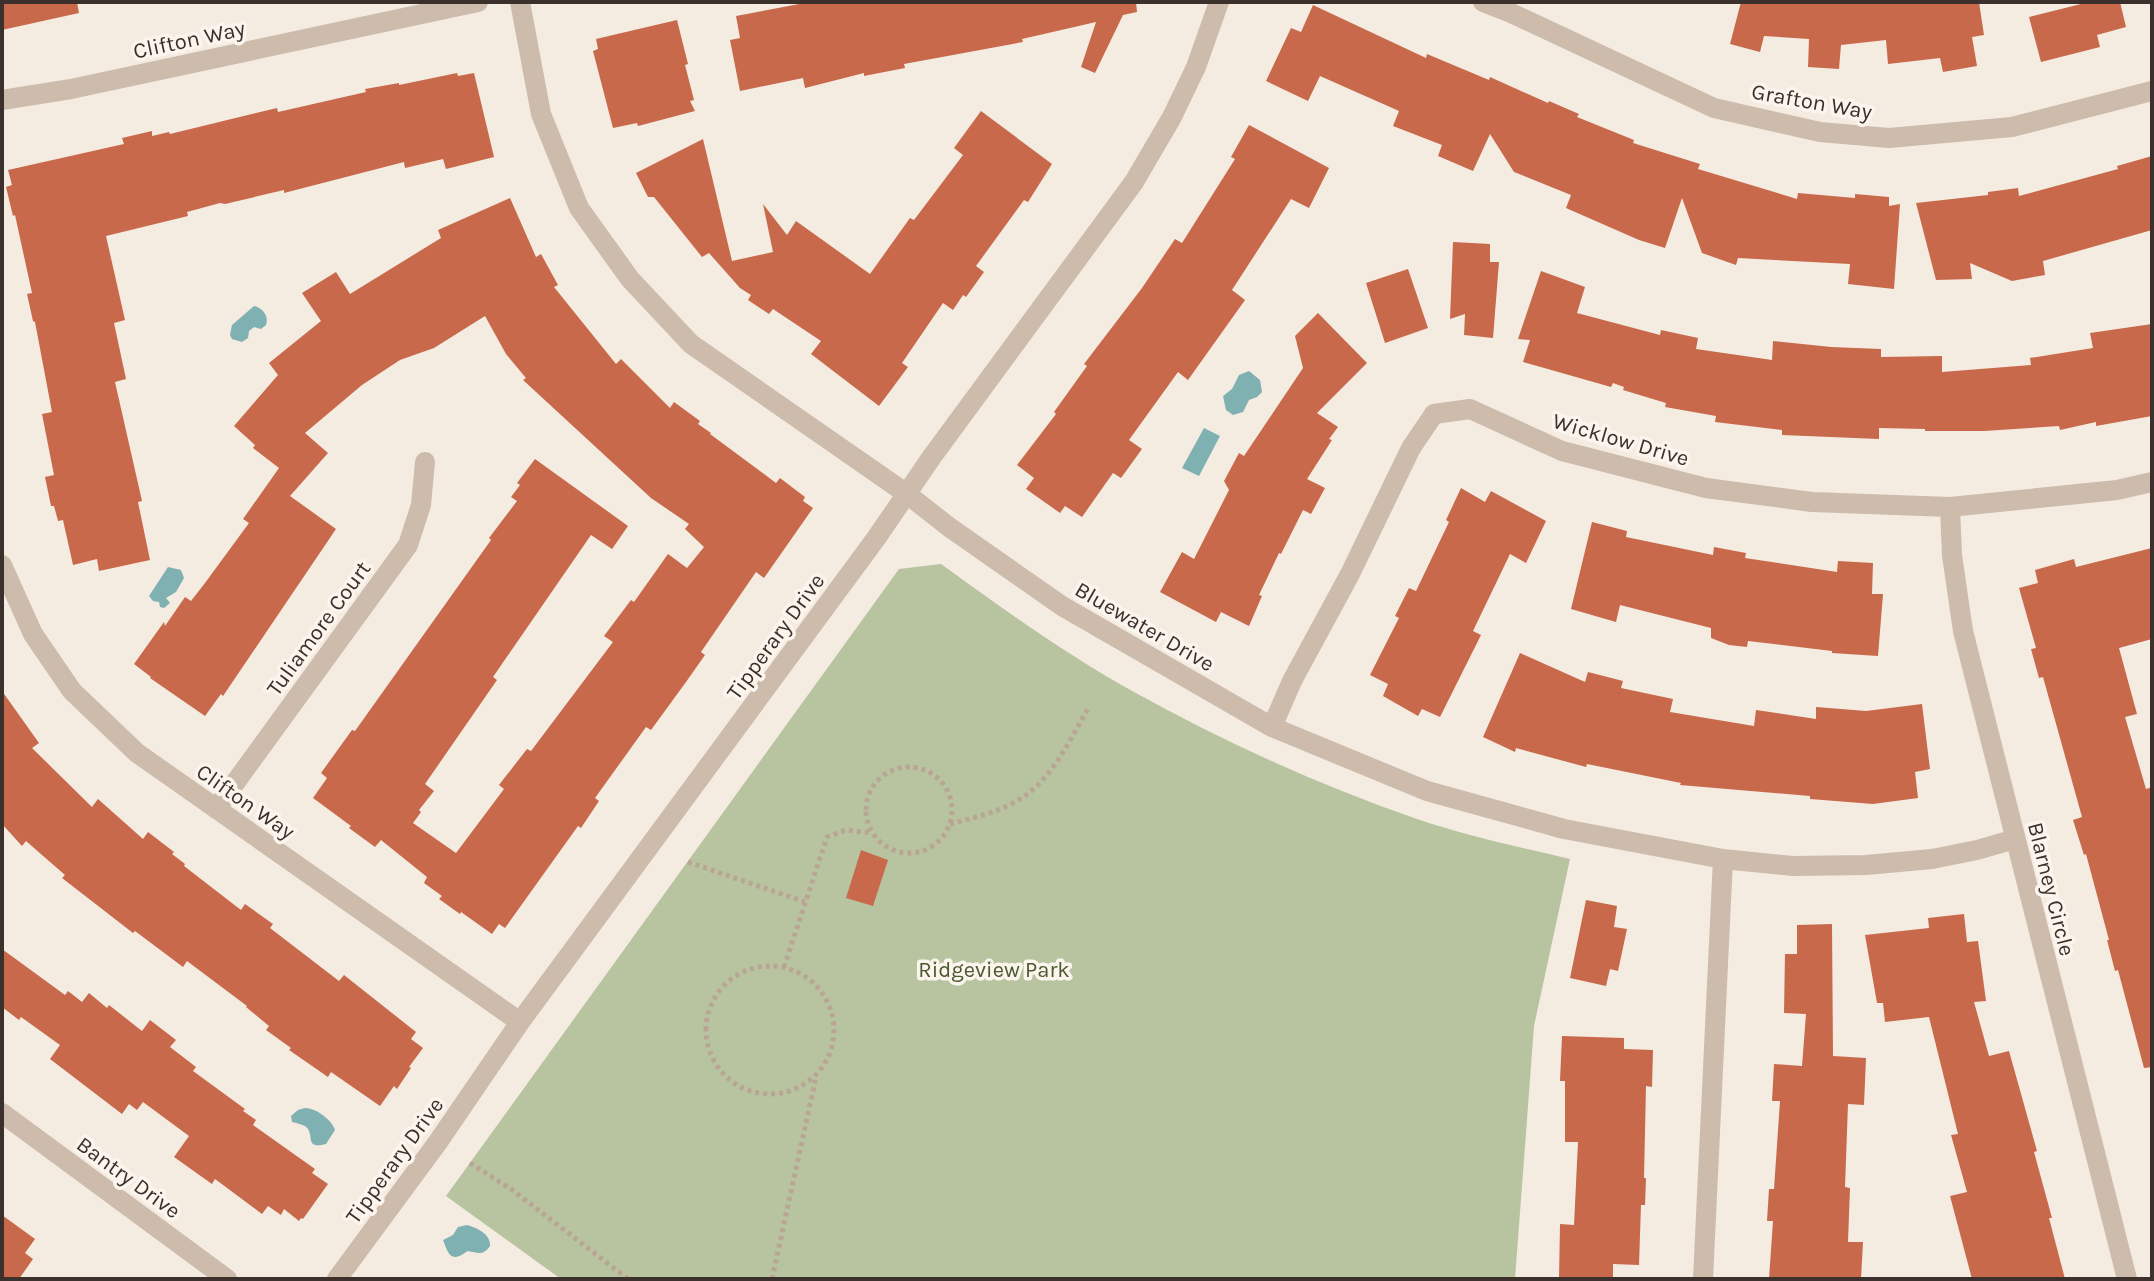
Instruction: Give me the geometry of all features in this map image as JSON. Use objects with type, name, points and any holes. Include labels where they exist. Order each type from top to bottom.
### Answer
[{"type":"street","name":"Clifton Way","points":[[2,100],[71,89],[478,2]]},
{"type":"street","name":"Bluewater Drive","points":[[520,2],[541,114],[579,208],[630,279],[691,344],[1062,606],[1272,727],[1427,791],[1564,829],[1723,859],[1793,866],[1866,865],[1932,859],[2015,839]]},
{"type":"street","name":"Tipperary Drive","points":[[337,1279],[438,1142],[520,1022],[1134,182],[1190,80],[1219,2]]},
{"type":"street","name":"Grafton Way","points":[[1483,2],[1513,7],[1714,108],[1820,132],[1889,138],[2012,127],[2152,91]]},
{"type":"street","name":"Wicklow Drive","points":[[1272,727],[1292,681],[1350,574],[1411,448],[1434,414],[1470,409],[1562,451],[1706,488],[1812,502],[1950,507],[2117,490],[2152,482]]},
{"type":"street","name":"Tuliamore Court","points":[[216,809],[408,545],[421,505],[425,462]]},
{"type":"street","name":"Blarney Circle","points":[[1950,507],[1952,555],[1963,631],[2127,1279]]},
{"type":"street","name":"Clifton Way","points":[[2,565],[33,634],[72,691],[137,753],[520,1022]]},
{"type":"street","points":[[1703,1279],[1723,859]]},
{"type":"street","name":"Bantry Drive","points":[[2,1113],[227,1279]]},
{"type":"path","points":[[950,824],[994,812],[1032,791],[1049,772],[1088,709]]},
{"type":"path","points":[[903,767],[918,768],[942,782],[952,809],[950,824],[934,846],[908,854],[882,844],[873,833],[867,820],[866,806],[870,792],[889,771],[903,767]]},
{"type":"path","points":[[784,967],[827,837],[846,830],[873,833]]},
{"type":"path","points":[[688,862],[805,902]]},
{"type":"path","points":[[763,966],[784,967],[804,975],[820,989],[831,1008],[835,1029],[831,1051],[816,1074],[806,1084],[786,1092],[766,1095],[745,1089],[727,1078],[714,1061],[707,1041],[707,1020],[713,1000],[726,984],[743,972],[763,966]]},
{"type":"path","points":[[772,1279],[816,1074]]},
{"type":"path","points":[[470,1163],[511,1189],[628,1279]]},
{"type":"green space","name":"Ridgeview Park","points":[[941,564],[1084,663],[1237,745],[1344,792],[1417,819],[1570,859],[1534,1026],[1515,1279],[561,1279],[446,1196],[899,569]]},
{"type":"water","points":[[254,306],[264,313],[266,325],[261,329],[254,327],[242,342],[232,339],[232,325]]},
{"type":"water","points":[[1249,371],[1260,380],[1262,392],[1249,400],[1243,412],[1233,415],[1226,410],[1223,396],[1232,389],[1239,375]]},
{"type":"water","points":[[1204,428],[1220,436],[1199,476],[1182,468]]},
{"type":"water","points":[[168,567],[181,570],[184,578],[176,592],[166,598],[170,603],[164,608],[149,596]]},
{"type":"water","points":[[305,1108],[319,1112],[333,1126],[335,1130],[326,1144],[315,1145],[305,1126],[292,1122],[291,1116]]},
{"type":"water","points":[[467,1225],[486,1235],[490,1246],[483,1253],[468,1251],[453,1257],[443,1240],[453,1235],[458,1227]]},
{"type":"building","points":[[2,2],[77,2],[79,13],[2,30]]},
{"type":"building","points":[[810,2],[1136,2],[1137,12],[1123,15],[1095,73],[1081,67],[1096,22],[1022,39],[1023,42],[904,64],[905,68],[864,76],[864,73],[805,88],[803,78],[740,91],[730,40],[740,38],[736,16]]},
{"type":"building","points":[[1741,2],[1979,2],[1984,35],[1972,37],[1977,66],[1943,72],[1940,58],[1888,64],[1886,40],[1841,45],[1839,69],[1808,67],[1809,39],[1764,36],[1760,52],[1730,44]]},
{"type":"building","points":[[2089,2],[2120,2],[2126,27],[2097,35],[2100,47],[2041,62],[2029,17]]},
{"type":"building","points":[[1313,5],[1426,58],[1427,54],[1489,80],[1490,77],[1579,114],[1577,117],[1634,140],[1633,143],[1700,164],[1698,169],[1797,199],[1798,193],[1855,198],[1855,194],[1889,197],[1889,206],[1900,204],[1894,289],[1848,284],[1850,264],[1738,258],[1736,265],[1702,253],[1682,198],[1665,248],[1639,240],[1566,208],[1571,195],[1514,172],[1490,134],[1473,171],[1438,156],[1442,145],[1393,126],[1399,111],[1320,76],[1308,101],[1266,81],[1291,28],[1301,32]]},
{"type":"building","points":[[677,20],[694,100],[690,101],[695,111],[638,126],[637,123],[613,128],[593,51],[598,49],[596,39]]},
{"type":"building","points":[[457,73],[458,76],[474,73],[494,157],[446,169],[443,159],[405,168],[404,162],[284,193],[284,190],[220,203],[187,212],[188,216],[106,236],[125,320],[114,323],[126,379],[115,382],[142,501],[138,502],[150,560],[99,571],[97,559],[73,565],[63,520],[58,521],[54,506],[51,506],[45,477],[54,475],[42,414],[52,412],[27,294],[32,293],[6,187],[12,185],[8,170],[124,144],[122,138],[152,131],[152,136],[170,134],[277,108],[278,112],[366,92],[365,89]]},
{"type":"building","points":[[981,111],[1052,164],[1028,202],[1024,200],[976,266],[984,272],[966,297],[963,295],[953,310],[943,303],[902,363],[908,367],[879,406],[811,354],[821,341],[773,309],[769,314],[748,300],[751,295],[740,288],[709,253],[702,257],[654,197],[648,197],[636,173],[703,139],[732,261],[773,252],[763,204],[787,235],[796,221],[870,274],[910,218],[914,220],[963,155],[954,148]]},
{"type":"building","points":[[1249,125],[1329,168],[1309,208],[1291,199],[1232,290],[1245,300],[1188,380],[1178,372],[1129,440],[1142,449],[1121,478],[1113,473],[1082,517],[1065,506],[1060,513],[1026,489],[1034,478],[1017,465],[1056,414],[1054,412],[1087,366],[1084,364],[1175,239],[1182,243],[1235,159],[1231,157]]},
{"type":"building","points":[[2152,156],[2152,230],[2043,261],[2045,275],[2012,281],[1970,263],[1972,279],[1936,280],[1916,203],[1988,195],[1988,192],[2018,188],[2019,196],[2118,169],[2117,166]]},
{"type":"building","points":[[510,198],[536,257],[541,254],[558,285],[554,287],[616,364],[621,359],[670,408],[674,402],[700,421],[698,424],[710,434],[776,483],[780,478],[805,497],[803,501],[813,508],[764,578],[756,572],[701,652],[705,655],[686,682],[651,730],[646,727],[595,798],[599,801],[581,828],[578,826],[505,928],[499,924],[492,934],[439,899],[442,896],[424,883],[427,877],[381,840],[375,847],[313,798],[327,778],[321,773],[352,730],[355,731],[491,540],[489,538],[517,501],[511,497],[520,485],[517,483],[535,459],[628,526],[612,549],[591,535],[493,677],[497,680],[425,784],[434,791],[413,823],[456,853],[504,789],[499,785],[527,749],[531,751],[613,642],[604,636],[631,600],[634,602],[668,554],[687,568],[704,547],[685,529],[689,524],[651,498],[523,380],[526,378],[506,354],[485,316],[434,348],[400,360],[362,385],[305,433],[328,453],[290,496],[336,529],[223,696],[221,694],[205,716],[134,664],[185,597],[191,601],[205,583],[249,523],[243,519],[279,468],[253,448],[255,445],[234,426],[278,375],[269,363],[321,321],[302,293],[336,272],[350,294],[441,238],[438,230]]},
{"type":"building","points":[[1453,242],[1490,244],[1490,262],[1499,262],[1493,338],[1464,335],[1465,314],[1450,319]]},
{"type":"building","points":[[1408,269],[1428,328],[1385,343],[1366,283]]},
{"type":"building","points":[[1541,271],[1585,287],[1577,313],[1660,335],[1661,330],[1698,338],[1696,349],[1772,360],[1773,341],[1881,349],[1881,357],[1942,356],[1942,372],[2031,365],[2030,358],[2093,348],[2090,333],[2152,324],[2152,416],[2096,426],[2096,422],[2060,430],[2059,426],[1984,431],[1879,428],[1879,439],[1782,435],[1782,430],[1715,422],[1716,416],[1665,407],[1666,403],[1623,390],[1624,387],[1613,383],[1611,387],[1523,362],[1530,340],[1518,339]]},
{"type":"building","points":[[1318,313],[1367,363],[1317,413],[1338,427],[1307,479],[1325,488],[1311,514],[1303,510],[1279,553],[1259,595],[1262,596],[1249,626],[1221,612],[1216,622],[1160,592],[1182,552],[1194,559],[1229,490],[1224,481],[1239,453],[1244,456],[1303,368],[1295,336]]},
{"type":"building","points":[[1461,488],[1485,502],[1491,491],[1546,521],[1526,563],[1510,554],[1473,631],[1481,635],[1440,717],[1422,709],[1418,716],[1383,696],[1388,684],[1370,675],[1399,618],[1395,616],[1409,588],[1416,591],[1449,522],[1446,520]]},
{"type":"building","points":[[1592,522],[1627,531],[1626,537],[1713,555],[1714,547],[1746,553],[1745,558],[1837,572],[1838,561],[1873,563],[1872,594],[1883,594],[1878,656],[1748,641],[1747,647],[1729,645],[1711,638],[1711,628],[1620,605],[1616,622],[1571,609]]},
{"type":"building","points":[[2152,548],[2152,639],[2119,648],[2137,714],[2125,717],[2146,789],[2152,787],[2152,1067],[2144,1068],[2118,970],[2115,971],[2086,854],[2073,820],[2082,817],[2043,677],[2039,678],[2031,649],[2036,648],[2019,588],[2038,583],[2035,570],[2074,559],[2076,567]]},
{"type":"building","points":[[1520,653],[1585,682],[1588,672],[1623,681],[1621,688],[1673,699],[1670,712],[1754,726],[1756,710],[1816,719],[1816,707],[1866,711],[1922,704],[1930,769],[1915,772],[1918,798],[1873,804],[1680,785],[1587,764],[1586,767],[1516,748],[1515,752],[1483,737]]},
{"type":"building","points":[[2,691],[39,743],[32,748],[92,807],[98,799],[143,839],[148,832],[174,852],[172,854],[184,866],[241,910],[245,904],[273,924],[270,928],[339,981],[344,975],[416,1032],[411,1039],[423,1048],[397,1089],[394,1086],[380,1106],[331,1072],[328,1077],[289,1050],[291,1048],[266,1030],[269,1026],[247,1006],[187,961],[183,967],[135,931],[133,933],[62,878],[65,875],[26,841],[22,846],[2,824]]},
{"type":"building","points":[[861,850],[888,860],[873,906],[846,898]]},
{"type":"building","points":[[1586,900],[1617,906],[1614,927],[1627,929],[1618,971],[1610,969],[1606,986],[1570,978]]},
{"type":"building","points":[[1964,914],[1967,942],[1978,941],[1986,1001],[1974,1002],[1989,1056],[2009,1051],[2037,1151],[2034,1152],[2065,1279],[1972,1279],[1950,1196],[1967,1192],[1951,1135],[1958,1134],[1929,1017],[1885,1022],[1883,1003],[1877,1003],[1865,935],[1929,928],[1928,918]]},
{"type":"building","points":[[1832,924],[1833,1056],[1866,1058],[1864,1105],[1848,1104],[1845,1187],[1850,1188],[1848,1242],[1863,1242],[1861,1279],[1769,1279],[1773,1221],[1767,1221],[1769,1189],[1774,1189],[1780,1101],[1772,1101],[1774,1064],[1802,1066],[1806,1014],[1784,1013],[1785,954],[1797,954],[1797,925]]},
{"type":"building","points":[[2,949],[65,995],[68,991],[82,1002],[89,993],[142,1031],[150,1020],[176,1040],[170,1047],[196,1067],[193,1071],[245,1109],[243,1111],[256,1120],[253,1125],[315,1169],[312,1173],[328,1184],[303,1219],[299,1221],[284,1209],[281,1215],[268,1206],[262,1214],[215,1179],[212,1184],[174,1157],[189,1136],[143,1102],[137,1110],[129,1104],[122,1114],[50,1059],[60,1045],[2,1007]]},
{"type":"building","points":[[1562,1036],[1624,1038],[1624,1049],[1653,1050],[1652,1087],[1646,1086],[1645,1205],[1641,1205],[1639,1265],[1613,1264],[1613,1279],[1559,1279],[1560,1224],[1574,1225],[1578,1142],[1565,1142],[1565,1081],[1560,1081]]},
{"type":"building","points":[[2,1215],[35,1239],[25,1253],[33,1259],[19,1279],[2,1279]]}]
